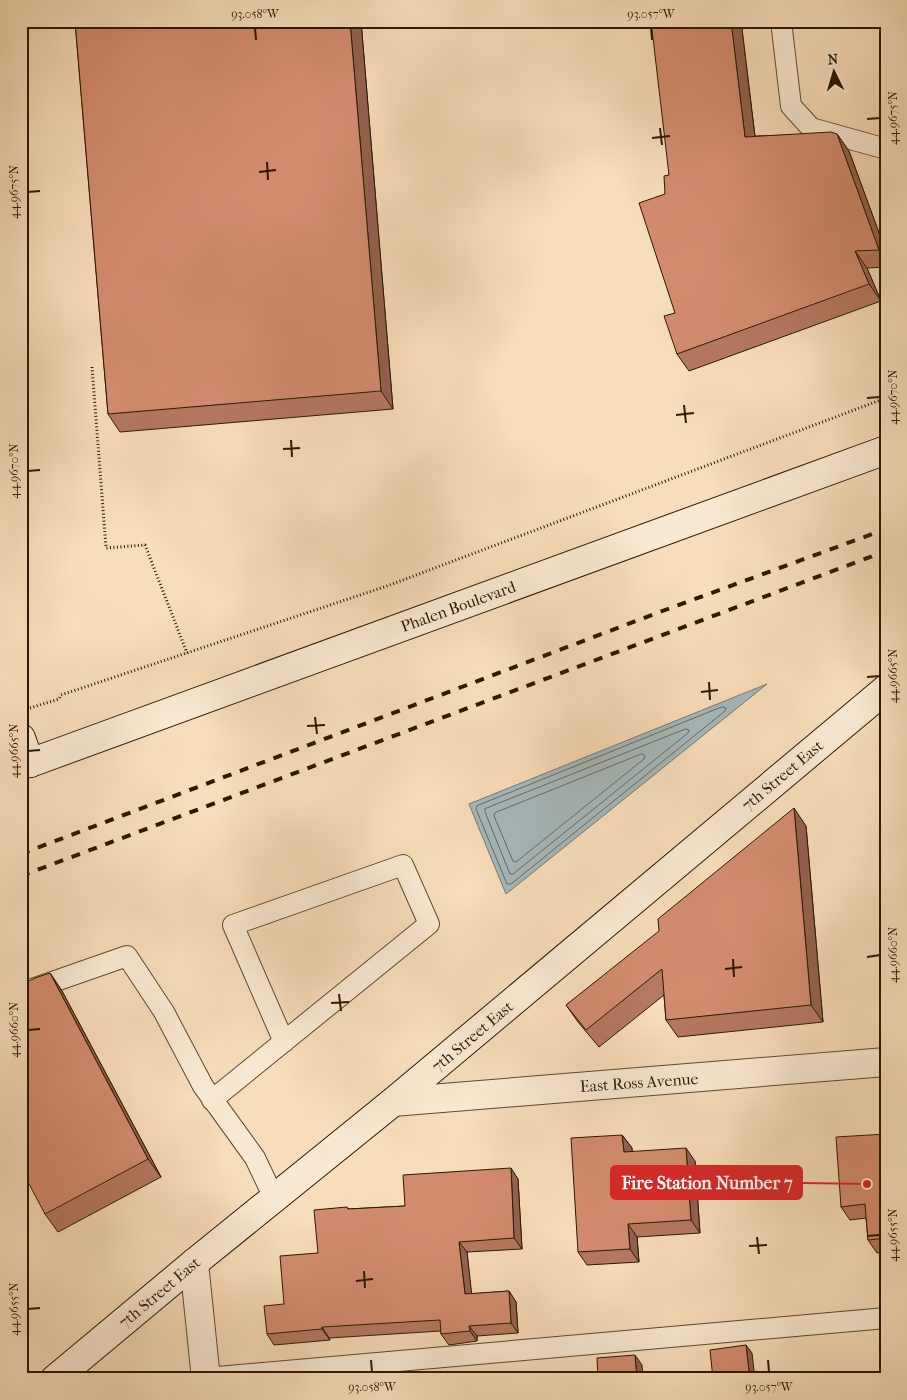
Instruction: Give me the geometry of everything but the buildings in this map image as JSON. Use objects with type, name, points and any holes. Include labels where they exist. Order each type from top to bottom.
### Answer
[{"type":"street","name":"Phalen Boulevard","points":[[24,758],[886,450]]},
{"type":"street","name":"7th Street East","points":[[55,1379],[194,1263],[393,1102],[886,689]]},
{"type":"street","name":"East Ross Avenue","points":[[393,1102],[886,1062]]},
{"type":"street","points":[[194,1263],[206,1379]]},
{"type":"lane","points":[[782,21],[791,106],[811,128],[879,147],[886,146]]},
{"type":"lane","points":[[212,1100],[284,1042],[429,924],[402,865],[233,925],[284,1042]]},
{"type":"lane","points":[[21,993],[128,956],[164,1012],[212,1100],[254,1158],[274,1198]]},
{"type":"lane","points":[[206,1379],[886,1318]]},
{"type":"path","points":[[92,368],[106,548],[145,545],[187,653]]},
{"type":"path","points":[[21,710],[59,699],[61,695],[396,583],[886,398]]},
{"type":"water","points":[[767,684],[506,894],[469,804]]},
{"type":"railway","points":[[21,854],[665,610],[886,529]]},
{"type":"railway","points":[[21,876],[886,551]]},
{"type":"place","name":"Fire Station Number 7","points":[[867,1184]]}]
